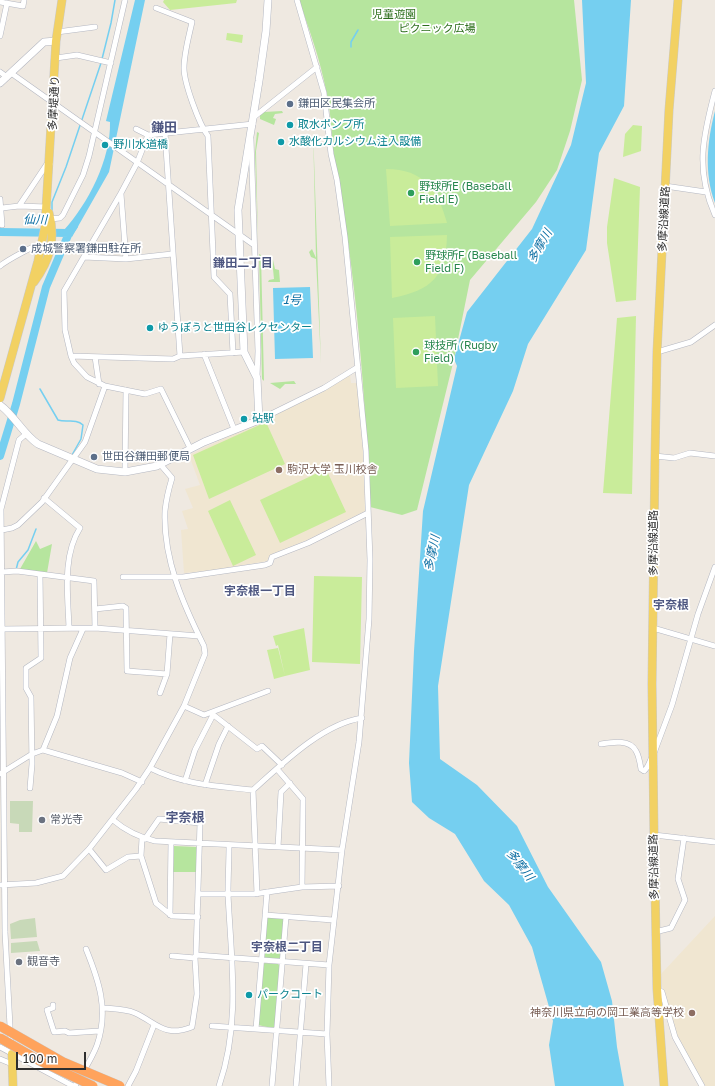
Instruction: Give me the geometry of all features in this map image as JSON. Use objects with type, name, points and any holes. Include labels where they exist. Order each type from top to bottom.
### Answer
[{"type":"highway","points":[[0,1026],[64,1062],[120,1086]]},
{"type":"highway","points":[[0,1038],[40,1061],[93,1086]]},
{"type":"main road","name":"多摩堤通り","points":[[0,394],[30,288],[45,227],[54,104],[56,41],[62,0]]},
{"type":"main road","name":"多摩沿線道路","points":[[664,1086],[657,989],[655,932],[653,628],[655,456],[657,352],[665,186],[678,0]]},
{"type":"main road","name":"多摩堤通り","points":[[30,288],[43,268],[53,240],[47,207]]},
{"type":"main road","points":[[12,1054],[13,1086]]},
{"type":"street","points":[[0,2],[23,6],[24,0]]},
{"type":"street","points":[[50,219],[61,217],[67,208],[89,156],[125,0]]},
{"type":"street","points":[[257,378],[244,352],[238,210],[254,121],[266,31],[268,0]]},
{"type":"street","points":[[297,0],[324,93],[331,154],[337,180],[366,451],[368,513],[370,619],[362,718],[342,850],[329,965],[329,1086]]},
{"type":"street","points":[[0,36],[7,3]]},
{"type":"street","points":[[156,8],[192,22],[184,69],[202,129],[208,136],[214,277],[230,294],[233,352]]},
{"type":"street","points":[[57,32],[95,27]]},
{"type":"street","points":[[0,83],[44,42],[56,41]]},
{"type":"street","points":[[56,58],[77,55],[89,56],[98,61],[111,63]]},
{"type":"street","points":[[136,129],[148,135],[254,121],[317,66]]},
{"type":"street","points":[[0,72],[9,75],[54,104],[254,245]]},
{"type":"street","points":[[715,90],[702,145],[703,176],[706,192],[715,214]]},
{"type":"street","points":[[165,133],[180,356]]},
{"type":"street","points":[[148,135],[137,163],[121,193],[64,291],[65,330],[74,363],[87,378],[106,386],[145,394],[161,389],[190,448]]},
{"type":"street","points":[[251,136],[259,420]]},
{"type":"street","points":[[19,206],[47,164],[50,164]]},
{"type":"street","points":[[665,186],[706,192]]},
{"type":"street","points":[[121,193],[126,259]]},
{"type":"street","points":[[0,198],[2,208],[2,224]]},
{"type":"street","points":[[2,208],[19,206],[47,207]]},
{"type":"street","points":[[0,266],[14,256],[27,252],[42,241]]},
{"type":"street","points":[[84,257],[126,259],[172,254]]},
{"type":"street","points":[[657,352],[691,342],[715,325]]},
{"type":"street","points":[[71,356],[173,359],[180,356],[244,352]]},
{"type":"street","points":[[204,354],[234,429]]},
{"type":"street","points":[[95,357],[99,384]]},
{"type":"street","points":[[1,406],[38,444],[72,460],[97,469],[125,472],[157,466],[190,448],[259,420],[324,388],[358,367]]},
{"type":"street","points":[[2,530],[18,525],[44,498],[85,442],[106,386]]},
{"type":"street","points":[[125,472],[126,390]]},
{"type":"street","points":[[12,1054],[2,884],[1,509],[24,430]]},
{"type":"street","points":[[655,456],[674,458],[690,453],[715,456]]},
{"type":"street","points":[[2,884],[36,883],[63,876],[89,849],[142,782],[184,706],[205,654],[174,577],[165,529],[165,510],[172,478],[160,464]]},
{"type":"street","points":[[44,498],[80,528],[72,543],[68,578],[69,628]]},
{"type":"street","points":[[123,577],[174,577],[219,573],[265,565],[270,563],[272,557],[308,542],[368,513]]},
{"type":"street","points":[[601,744],[616,741],[633,746],[638,755],[641,769],[644,771],[648,768],[650,759],[654,753],[672,705],[692,640],[698,614],[715,568]]},
{"type":"street","points":[[2,572],[17,571],[94,581],[95,628]]},
{"type":"street","points":[[30,788],[32,754],[31,697],[26,688],[26,668],[42,658],[40,574]]},
{"type":"street","points":[[95,609],[124,606],[126,608],[127,671],[167,674]]},
{"type":"street","points":[[43,750],[57,716],[70,658],[83,628]]},
{"type":"street","points":[[2,629],[95,628],[199,636]]},
{"type":"street","points":[[653,628],[715,646]]},
{"type":"street","points":[[160,693],[167,674],[170,634]]},
{"type":"street","points":[[184,706],[204,715],[212,714],[268,691]]},
{"type":"street","points":[[212,714],[257,749],[262,746],[282,765]]},
{"type":"street","points":[[185,781],[195,750],[212,714]]},
{"type":"street","points":[[257,894],[254,846],[254,790],[277,769],[317,738],[353,719],[362,718]]},
{"type":"street","points":[[204,785],[219,744],[228,726]]},
{"type":"street","points":[[2,772],[32,754],[43,750],[122,773],[142,782]]},
{"type":"street","points":[[150,768],[185,781],[204,785],[254,790]]},
{"type":"street","points":[[277,769],[303,799],[302,887]]},
{"type":"street","points":[[278,847],[281,792],[290,783]]},
{"type":"street","points":[[104,1008],[135,1013],[154,1025],[172,1032],[192,1027],[197,994],[196,957],[198,917],[199,894],[200,823],[159,819],[144,838],[141,856],[156,903],[170,915],[198,917]]},
{"type":"street","points":[[113,820],[127,831],[144,838],[171,842],[342,850]]},
{"type":"street","points":[[654,835],[715,842]]},
{"type":"street","points":[[655,932],[671,928],[685,900],[678,879],[684,838]]},
{"type":"street","points":[[170,915],[171,842]]},
{"type":"street","points":[[219,1086],[225,1065],[232,1027],[233,959],[228,894],[229,845]]},
{"type":"street","points":[[89,849],[106,870],[128,857],[141,856]]},
{"type":"street","points":[[199,894],[257,894],[302,887],[339,886]]},
{"type":"street","points":[[256,1029],[267,892]]},
{"type":"street","points":[[265,915],[333,920]]},
{"type":"street","points":[[272,1086],[286,917]]},
{"type":"street","points":[[0,1047],[74,1086],[97,1045],[104,1008],[97,976],[86,949]]},
{"type":"street","points":[[172,956],[329,965]]},
{"type":"street","points":[[296,1086],[306,964]]},
{"type":"street","points":[[657,989],[662,992],[675,1037],[702,1086]]},
{"type":"street","points":[[53,1005],[53,1008],[46,1010],[54,1032],[65,1031],[69,1033],[99,1031]]},
{"type":"street","points":[[128,1086],[136,1071],[154,1025]]},
{"type":"street","points":[[212,1026],[328,1034]]},
{"type":"street","points":[[0,1059],[12,1064]]},
{"type":"shaded area","name":"駒沢大学 玉川校舎","points":[[350,375],[351,383],[357,383],[363,449],[365,511],[307,540],[270,555],[267,561],[217,570],[184,573],[181,530],[188,529],[182,511],[193,508],[185,489],[200,485],[189,455],[323,392]]},
{"type":"shaded area","name":"神奈川県立向の岡工業高等学校","points":[[715,916],[715,1086],[704,1086],[676,1033],[662,985],[661,974]]},
{"type":"green space","points":[[164,0],[237,0],[236,3],[170,10],[163,2]]},
{"type":"green space","points":[[299,0],[574,0],[582,80],[570,131],[557,170],[536,202],[470,280],[454,359],[417,510],[402,515],[370,507],[366,421],[359,335],[349,249],[334,155],[328,99],[321,67]]},
{"type":"green space","points":[[227,33],[243,35],[242,43],[226,40]]},
{"type":"green space","points":[[282,111],[283,113],[275,114],[273,118],[276,119],[274,125],[260,119],[260,115],[264,112]]},
{"type":"green space","points":[[633,125],[642,126],[641,151],[623,157],[625,134]]},
{"type":"green space","points":[[313,128],[321,364],[316,259],[311,257],[309,252],[312,249],[316,258]]},
{"type":"green space","points":[[257,132],[259,133],[256,151],[258,242],[255,152]]},
{"type":"green space","name":"野球所E (Baseball Field E)","points":[[386,169],[399,170],[420,177],[434,191],[447,223],[390,226]]},
{"type":"green space","points":[[614,178],[640,187],[636,300],[616,302],[607,243],[607,227]]},
{"type":"green space","name":"野球所F (Baseball Field F)","points":[[447,235],[444,261],[440,271],[434,279],[427,286],[417,291],[392,298],[390,237]]},
{"type":"green space","points":[[259,254],[261,255],[264,381],[262,379]]},
{"type":"green space","points":[[267,256],[273,260],[275,269],[279,270],[280,282],[268,282],[269,280],[274,279],[273,269],[269,269],[269,262],[266,260]]},
{"type":"green space","name":"球技所 (Rugby Field)","points":[[435,316],[438,386],[396,388],[393,318]]},
{"type":"green space","points":[[636,316],[632,494],[603,493],[617,318]]},
{"type":"green space","points":[[294,381],[296,384],[285,384],[280,389],[270,383]]},
{"type":"green space","points":[[266,422],[285,464],[209,499],[193,455]]},
{"type":"green space","points":[[326,469],[346,512],[280,543],[260,500]]},
{"type":"green space","points":[[230,500],[256,555],[233,566],[208,511]]},
{"type":"green space","points":[[36,541],[40,549],[52,544],[47,573],[20,569]]},
{"type":"green space","points":[[314,576],[362,577],[360,664],[312,662]]},
{"type":"green space","points":[[304,628],[310,670],[285,676],[278,645],[276,646],[273,636]]},
{"type":"green space","points":[[278,648],[285,676],[274,679],[267,650]]},
{"type":"green space","points":[[10,801],[33,801],[32,832],[19,832],[19,824],[10,823]]},
{"type":"green space","points":[[174,846],[197,847],[196,872],[173,872]]},
{"type":"green space","points":[[269,917],[282,918],[284,921],[281,958],[279,960],[265,959],[263,957],[266,919]]},
{"type":"green space","points":[[35,918],[37,937],[11,939],[10,924],[20,920]]},
{"type":"green space","points":[[37,941],[40,951],[11,953],[11,943]]},
{"type":"green space","points":[[263,964],[278,964],[280,966],[275,1027],[272,1028],[258,1025]]},
{"type":"water","points":[[135,0],[145,0],[109,172],[72,237],[64,230],[89,194],[107,151],[110,122],[106,121]]},
{"type":"water","name":"多摩川","points":[[582,0],[631,0],[624,106],[599,153],[586,250],[528,344],[513,391],[469,485],[438,686],[440,759],[477,785],[517,826],[548,887],[601,962],[612,1001],[617,1047],[624,1086],[555,1086],[549,1045],[553,1021],[532,947],[509,905],[484,881],[455,834],[429,818],[412,802],[409,763],[414,651],[423,511],[457,366],[454,359],[467,312],[532,229],[571,145],[586,83]]},
{"type":"water","points":[[715,111],[715,203],[709,181],[708,157],[710,134]]},
{"type":"water","name":"1号","points":[[310,287],[313,358],[275,359],[273,288]]},
{"type":"waterway","points":[[102,59],[115,0]]},
{"type":"waterway","points":[[351,47],[351,42],[358,30]]},
{"type":"waterway","points":[[52,210],[52,202],[66,167],[101,63]]},
{"type":"waterway","points":[[0,456],[16,404],[46,287],[69,233],[74,226]]},
{"type":"waterway","name":"仙川","points":[[0,232],[69,233]]},
{"type":"waterway","points":[[40,389],[58,420],[74,421],[83,425],[81,439],[72,455]]},
{"type":"waterway","points":[[16,570],[18,562],[28,550],[36,529]]},
{"type":"place","name":"鎌田区民集会所","points":[[290,104]]},
{"type":"place","name":"取水ポンプ所","points":[[290,125]]},
{"type":"place","name":"水酸化カルシウム注入設備","points":[[281,142]]},
{"type":"place","name":"野川水道橋","points":[[105,145]]},
{"type":"place","name":"野球所E (Baseball Field E)","points":[[411,193]]},
{"type":"place","name":"成城警察署鎌田駐在所","points":[[23,249]]},
{"type":"place","name":"野球所F (Baseball Field F)","points":[[417,262]]},
{"type":"place","name":"ゆうぽうと世田谷レクセンター","points":[[150,328]]},
{"type":"place","name":"球技所 (Rugby Field)","points":[[416,352]]},
{"type":"place","name":"砧駅","points":[[244,419]]},
{"type":"place","name":"世田谷鎌田郵便局","points":[[94,457]]},
{"type":"place","name":"駒沢大学 玉川校舎","points":[[279,470]]},
{"type":"place","name":"常光寺","points":[[42,820]]},
{"type":"place","name":"観音寺","points":[[19,962]]},
{"type":"place","name":"パークコート","points":[[249,995]]},
{"type":"place","name":"神奈川県立向の岡工業高等学校","points":[[692,1013]]},
{"type":"district","name":"鎌田","points":[[164,128]]},
{"type":"district","name":"鎌田二丁目","points":[[243,263]]},
{"type":"district","name":"宇奈根一丁目","points":[[260,591]]},
{"type":"district","name":"宇奈根","points":[[671,605]]},
{"type":"district","name":"宇奈根","points":[[185,818]]},
{"type":"district","name":"宇奈根二丁目","points":[[287,947]]},
{"type":"park label","name":"児童遊園","points":[[394,15]]},
{"type":"park label","name":"ピクニック広場","points":[[437,29]]}]
